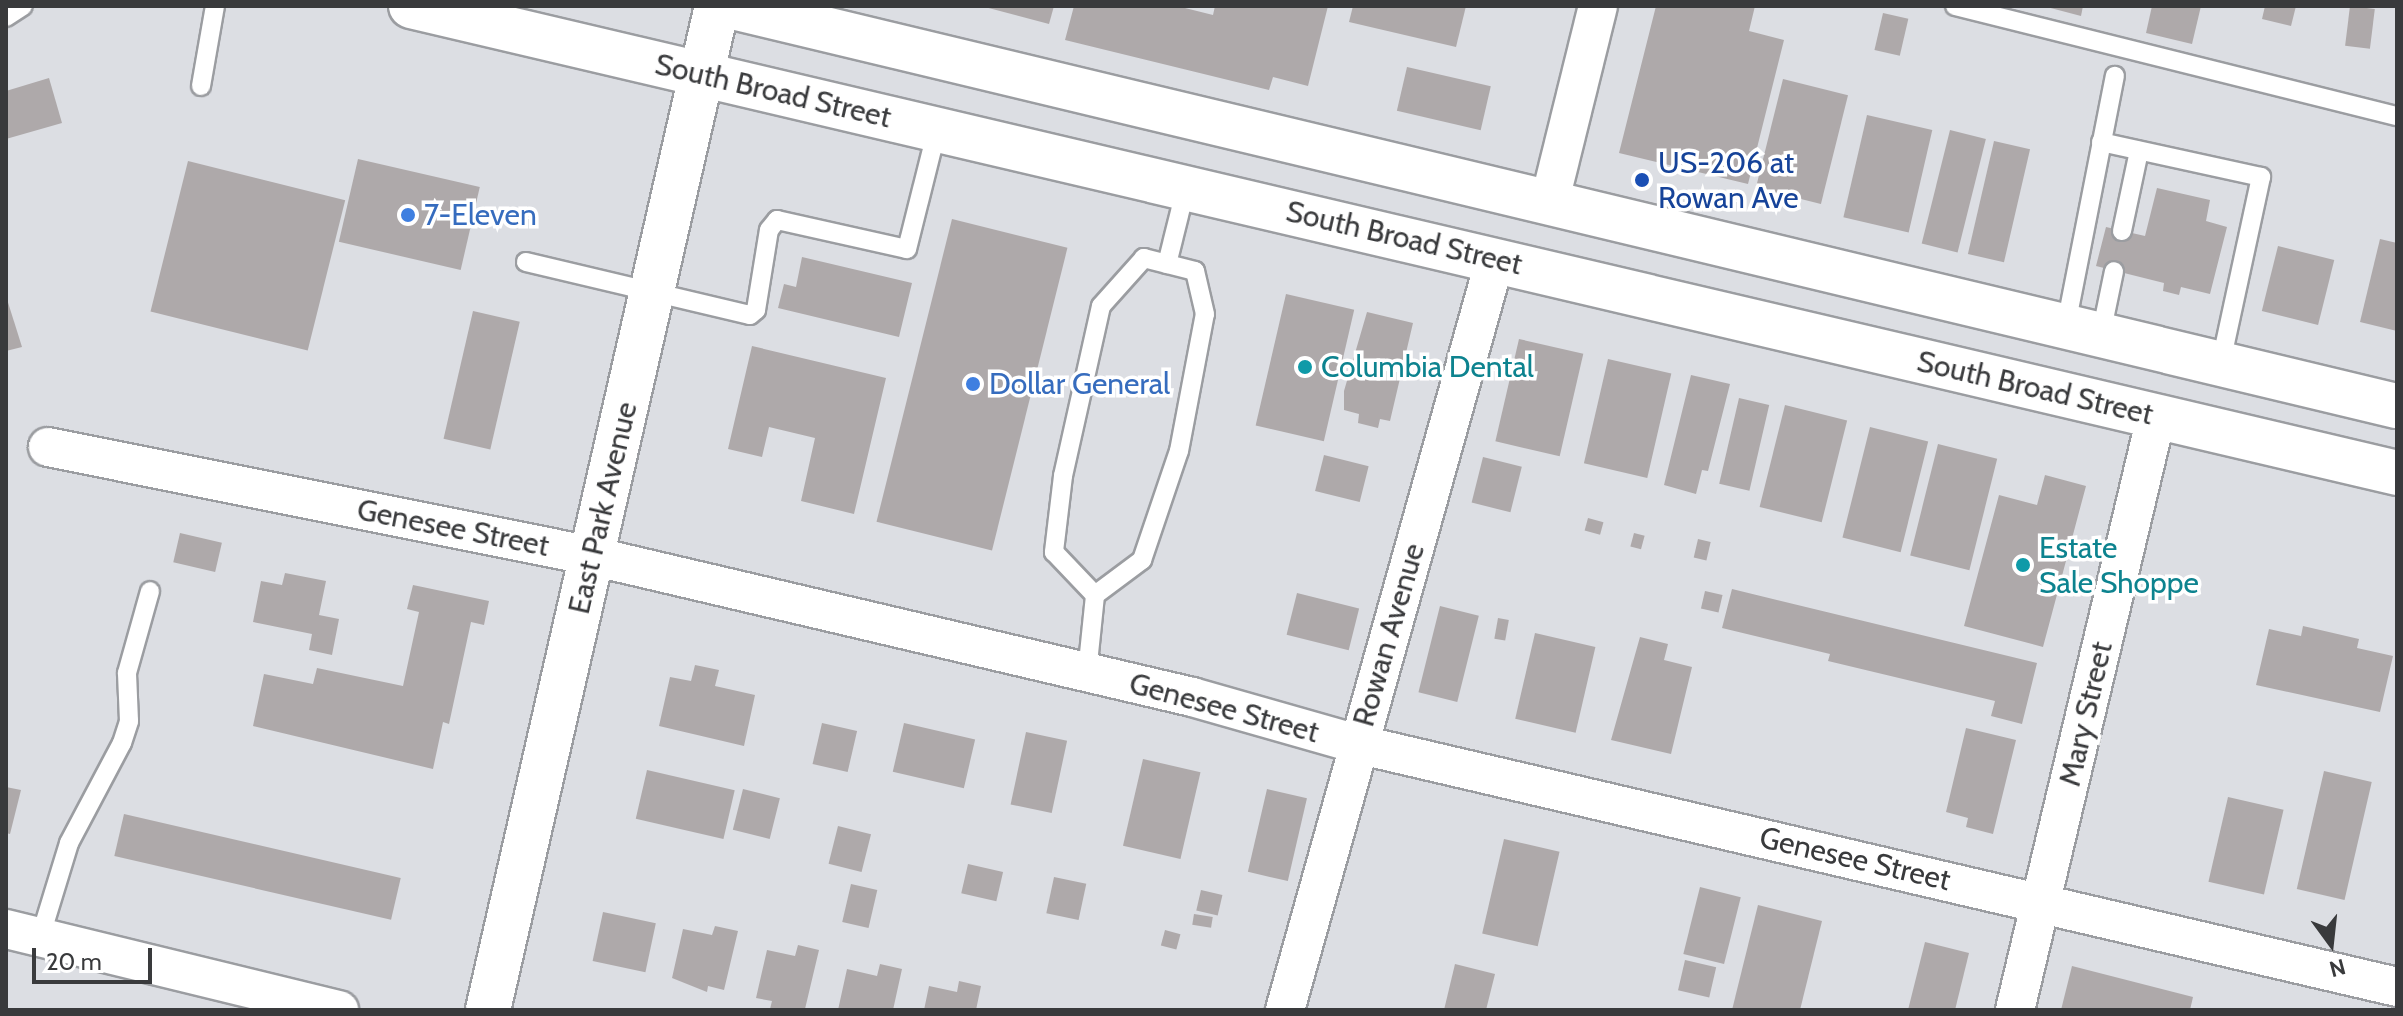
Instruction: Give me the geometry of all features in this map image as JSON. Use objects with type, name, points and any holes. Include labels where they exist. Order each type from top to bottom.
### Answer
[{"type":"main road","name":"South Broad Street","points":[[411,6],[2397,473]]},
{"type":"main road","name":"East Park Avenue","points":[[488,1010],[717,6]]},
{"type":"main road","points":[[729,6],[2397,406]]},
{"type":"street","points":[[1549,204],[1598,6]]},
{"type":"street","name":"Rowan Avenue","points":[[1285,1010],[1495,260]]},
{"type":"street","name":"Mary Street","points":[[2015,1010],[2156,417]]},
{"type":"street","name":"Genesee Street","points":[[48,447],[592,556],[1087,673],[1357,744],[2397,987]]},
{"type":"street","points":[[23,934],[339,1010]]},
{"type":"lane","points":[[6,17],[23,6]]},
{"type":"lane","points":[[201,86],[215,6]]},
{"type":"lane","points":[[1955,6],[2397,116]]},
{"type":"lane","points":[[2083,329],[2101,142],[2115,76]]},
{"type":"lane","points":[[526,262],[750,315],[756,310],[769,230],[777,220],[907,249],[937,129]]},
{"type":"lane","points":[[2101,142],[2261,177],[2221,362]]},
{"type":"lane","points":[[2122,231],[2139,151]]},
{"type":"lane","points":[[1167,264],[1186,187]]},
{"type":"lane","points":[[1087,673],[1095,595],[1142,560],[1179,451],[1205,314],[1195,271],[1144,258],[1101,306],[1070,445],[1054,552],[1095,595]]},
{"type":"lane","points":[[2083,329],[2114,271]]},
{"type":"lane","points":[[23,934],[122,743],[129,721],[127,673],[150,591]]},
{"type":"building","points":[[981,6],[1054,6],[1049,24]]},
{"type":"building","points":[[1074,6],[1177,6],[1213,15],[1215,6],[1328,6],[1308,86],[1273,77],[1269,90],[1065,40]]},
{"type":"building","points":[[1353,6],[1466,6],[1456,47],[1349,22]]},
{"type":"building","points":[[1656,6],[1755,6],[1749,31],[1784,40],[1748,184],[1619,153]]},
{"type":"building","points":[[2043,6],[2083,6],[2081,16]]},
{"type":"building","points":[[2152,6],[2201,6],[2192,44],[2146,33]]},
{"type":"building","points":[[2265,6],[2296,6],[2291,26],[2262,19]]},
{"type":"building","points":[[2350,6],[2375,9],[2370,49],[2345,46]]},
{"type":"building","points":[[1883,13],[1908,19],[1900,56],[1874,50]]},
{"type":"building","points":[[1407,67],[1491,86],[1481,130],[1397,111]]},
{"type":"building","points":[[49,78],[62,123],[6,139],[6,91]]},
{"type":"building","points":[[1783,79],[1848,95],[1821,204],[1756,188]]},
{"type":"building","points":[[1867,115],[1932,130],[1909,232],[1843,217]]},
{"type":"building","points":[[1950,130],[1986,139],[1958,252],[1922,244]]},
{"type":"building","points":[[1994,141],[2030,149],[2004,262],[1968,254]]},
{"type":"building","name":"7-Eleven","points":[[358,159],[480,187],[461,270],[339,242]]},
{"type":"building","points":[[188,161],[345,200],[308,351],[151,311]]},
{"type":"building","points":[[2157,188],[2210,200],[2206,221],[2227,227],[2210,294],[2181,287],[2179,295],[2163,291],[2164,283],[2096,266],[2106,227],[2145,236]]},
{"type":"building","name":"Dollar General","points":[[952,219],[1067,248],[992,551],[877,522]]},
{"type":"building","points":[[2380,239],[2397,243],[2397,331],[2360,322]]},
{"type":"building","points":[[2278,246],[2334,260],[2318,325],[2262,311]]},
{"type":"building","points":[[802,257],[912,283],[899,337],[778,308],[784,284],[796,287]]},
{"type":"building","name":"Columbia Dental","points":[[1286,294],[1354,310],[1324,441],[1256,426]]},
{"type":"building","points":[[6,296],[22,347],[6,351]]},
{"type":"building","points":[[473,311],[520,322],[490,449],[444,439]]},
{"type":"building","points":[[1367,312],[1413,323],[1390,421],[1380,419],[1378,428],[1358,423],[1359,414],[1344,410],[1344,391]]},
{"type":"building","points":[[1519,339],[1583,354],[1560,456],[1495,441]]},
{"type":"building","points":[[752,346],[886,378],[854,514],[801,501],[815,438],[769,427],[762,457],[728,449]]},
{"type":"building","points":[[1608,359],[1671,374],[1647,478],[1584,463]]},
{"type":"building","points":[[1691,375],[1730,384],[1708,471],[1702,470],[1696,494],[1664,485]]},
{"type":"building","points":[[1739,398],[1769,405],[1749,491],[1719,484]]},
{"type":"building","points":[[1785,405],[1847,420],[1822,522],[1760,507]]},
{"type":"building","points":[[1870,427],[1928,442],[1901,552],[1842,538]]},
{"type":"building","points":[[1938,444],[1997,459],[1969,570],[1910,556]]},
{"type":"building","points":[[1324,455],[1369,466],[1360,502],[1315,491]]},
{"type":"building","points":[[1483,457],[1522,467],[1510,512],[1472,503]]},
{"type":"building","name":"Estate Sale Shoppe","points":[[2045,475],[2086,486],[2043,647],[1964,626],[1999,495],[2037,505]]},
{"type":"building","points":[[1588,518],[1603,522],[1600,535],[1585,531]]},
{"type":"building","points":[[180,533],[222,543],[215,572],[173,562]]},
{"type":"building","points":[[1634,533],[1645,536],[1641,549],[1630,547]]},
{"type":"building","points":[[1698,539],[1711,542],[1706,560],[1694,558]]},
{"type":"building","points":[[285,573],[326,581],[319,615],[339,619],[332,655],[309,650],[312,634],[253,622],[261,581],[282,585]]},
{"type":"building","points":[[413,585],[489,601],[484,625],[471,622],[449,724],[443,722],[433,769],[253,726],[264,674],[313,684],[317,668],[403,686],[419,612],[407,609]]},
{"type":"building","points":[[1732,589],[2037,663],[2022,724],[1991,716],[1995,701],[1828,661],[1830,654],[1722,628]]},
{"type":"building","points":[[1705,591],[1723,595],[1718,613],[1701,609]]},
{"type":"building","points":[[1297,593],[1359,608],[1349,650],[1287,635]]},
{"type":"building","points":[[1440,606],[1479,616],[1457,702],[1418,692]]},
{"type":"building","points":[[1498,618],[1509,620],[1505,641],[1494,639]]},
{"type":"building","points":[[2303,626],[2359,639],[2357,648],[2393,656],[2380,712],[2256,685],[2269,629],[2301,636]]},
{"type":"building","points":[[1535,633],[1595,647],[1576,733],[1515,719]]},
{"type":"building","points":[[1640,637],[1668,644],[1664,660],[1692,667],[1671,754],[1611,740]]},
{"type":"building","points":[[695,665],[719,670],[715,686],[755,695],[744,746],[659,726],[670,677],[691,681]]},
{"type":"building","points":[[822,723],[857,731],[848,772],[813,764]]},
{"type":"building","points":[[904,723],[975,739],[964,788],[893,772]]},
{"type":"building","points":[[1966,728],[2016,740],[1993,834],[1966,827],[1968,818],[1946,812]]},
{"type":"building","points":[[1026,732],[1067,741],[1052,813],[1011,804]]},
{"type":"building","points":[[1143,759],[1200,772],[1180,859],[1123,846]]},
{"type":"building","points":[[647,770],[735,790],[723,839],[636,819]]},
{"type":"building","points":[[2324,771],[2372,782],[2345,900],[2297,889]]},
{"type":"building","points":[[6,787],[21,790],[10,834],[6,833]]},
{"type":"building","points":[[743,789],[780,798],[770,839],[733,830]]},
{"type":"building","points":[[1267,789],[1307,798],[1288,881],[1248,872]]},
{"type":"building","points":[[2228,797],[2284,810],[2264,895],[2208,882]]},
{"type":"building","points":[[124,814],[401,878],[391,920],[114,856]]},
{"type":"building","points":[[838,826],[871,834],[862,872],[829,864]]},
{"type":"building","points":[[1504,839],[1560,852],[1538,946],[1482,934]]},
{"type":"building","points":[[968,864],[1003,872],[996,901],[961,893]]},
{"type":"building","points":[[1054,877],[1086,884],[1079,920],[1046,913]]},
{"type":"building","points":[[851,884],[877,890],[869,928],[842,922]]},
{"type":"building","points":[[1700,887],[1741,897],[1724,964],[1683,954]]},
{"type":"building","points":[[1201,890],[1222,895],[1218,915],[1196,910]]},
{"type":"building","points":[[1758,905],[1822,921],[1800,1010],[1732,1010]]},
{"type":"building","points":[[603,912],[656,923],[645,972],[593,961]]},
{"type":"building","points":[[1194,914],[1213,917],[1211,928],[1192,925]]},
{"type":"building","points":[[715,926],[738,931],[724,990],[708,986],[707,992],[672,978],[683,929],[712,935]]},
{"type":"building","points":[[1165,930],[1180,934],[1176,950],[1161,945]]},
{"type":"building","points":[[1925,942],[1969,953],[1955,1010],[1908,1010]]},
{"type":"building","points":[[798,945],[819,950],[805,1009],[770,1009],[772,1001],[756,998],[767,950],[795,956]]},
{"type":"building","points":[[1685,960],[1716,967],[1709,997],[1678,990]]},
{"type":"building","points":[[880,964],[902,969],[893,1010],[838,1010],[847,969],[877,976]]},
{"type":"building","points":[[1455,964],[1495,974],[1486,1010],[1444,1010]]},
{"type":"building","points":[[2072,966],[2193,997],[2190,1010],[2061,1010]]},
{"type":"building","points":[[959,981],[981,986],[976,1010],[924,1010],[929,986],[957,992]]},
{"type":"place","name":"US-206 at Rowan Ave","points":[[1642,180]]},
{"type":"place","name":"7-Eleven","points":[[408,215]]},
{"type":"place","name":"Columbia Dental","points":[[1305,367]]},
{"type":"place","name":"Dollar General","points":[[973,384]]},
{"type":"place","name":"Estate Sale Shoppe","points":[[2023,565]]}]
